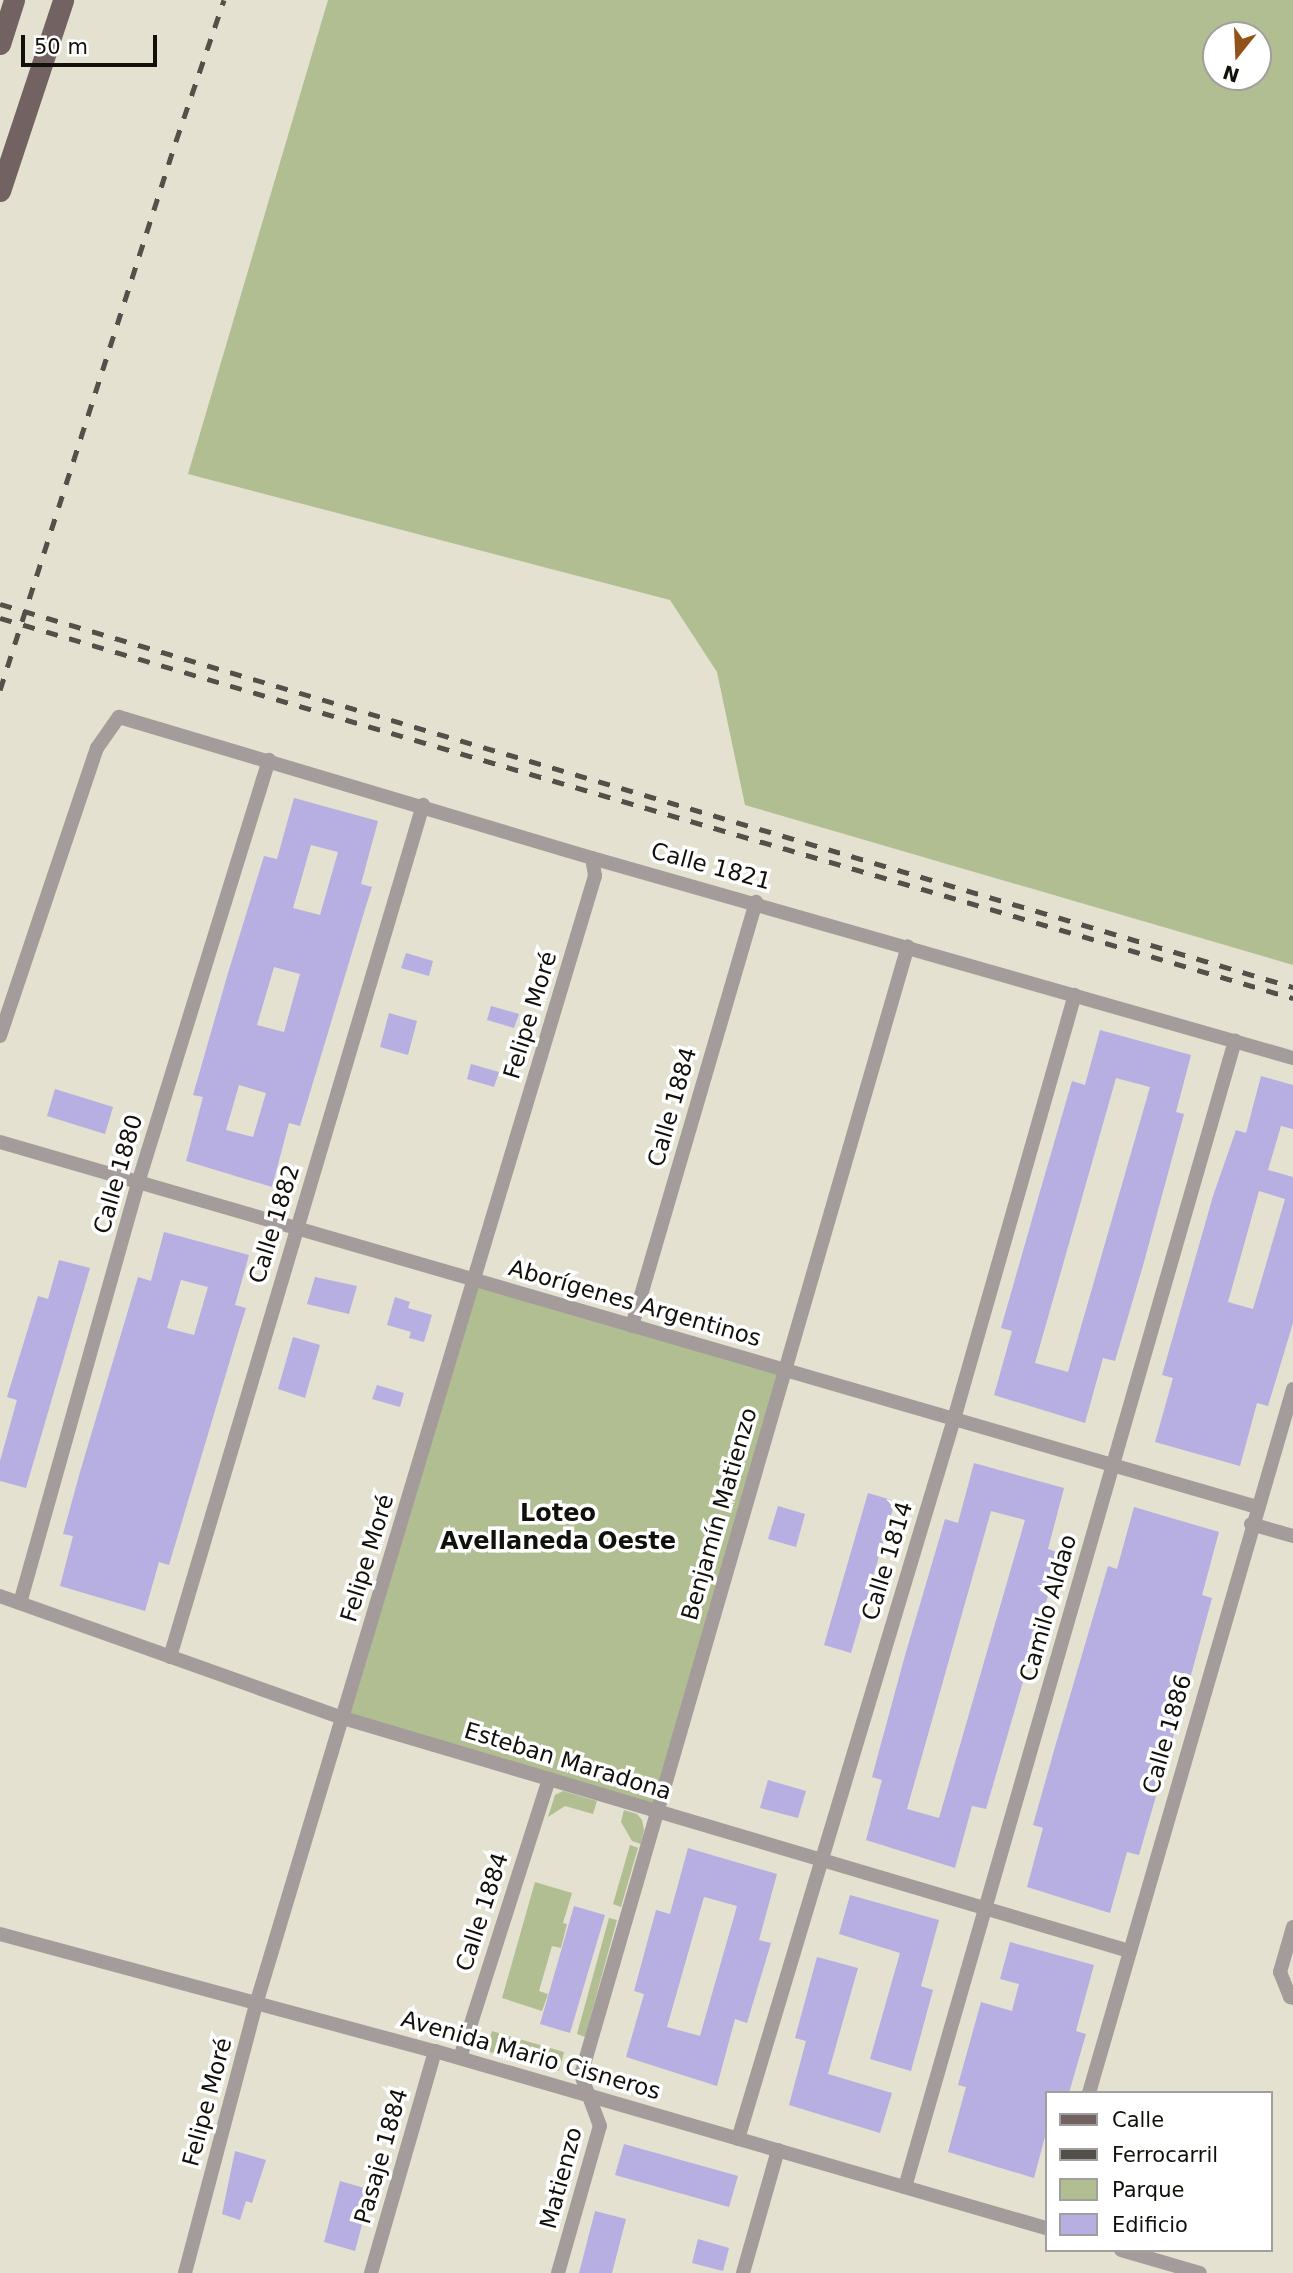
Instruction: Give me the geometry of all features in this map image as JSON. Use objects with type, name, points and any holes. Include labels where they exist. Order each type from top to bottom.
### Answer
[{"type":"main road","points":[[0,44],[15,0]]},
{"type":"main road","points":[[0,191],[63,0]]},
{"type":"street","name":"Calle 1821","points":[[0,1036],[97,748],[118,717],[423,805],[592,858],[756,902],[1293,1058]]},
{"type":"street","name":"Calle 1880","points":[[20,1603],[138,1183],[269,760]]},
{"type":"street","name":"Calle 1882","points":[[170,1657],[423,805]]},
{"type":"street","name":"Felipe Moré","points":[[185,2273],[257,2001],[595,876],[592,858]]},
{"type":"street","name":"Calle 1884","points":[[632,1326],[756,902]]},
{"type":"street","name":"Benjamín Matienzo","points":[[588,2096],[581,2075],[908,946]]},
{"type":"street","name":"Calle 1814","points":[[738,2139],[954,1419],[1076,995]]},
{"type":"street","name":"Camilo Aldao","points":[[905,2187],[1235,1041]]},
{"type":"street","name":"Aborígenes Argentinos","points":[[0,1142],[1257,1507]]},
{"type":"street","name":"Calle 1886","points":[[1090,2091],[1251,1524],[1293,1389]]},
{"type":"street","points":[[1251,1524],[1293,1536]]},
{"type":"street","name":"Esteban Maradona","points":[[0,1596],[343,1718],[1129,1951]]},
{"type":"street","name":"Calle 1884","points":[[460,2058],[549,1779]]},
{"type":"street","points":[[1291,1998],[1280,1972],[1293,1927]]},
{"type":"street","name":"Avenida Mario Cisneros","points":[[0,1934],[257,2001],[460,2058],[1044,2227]]},
{"type":"street","name":"Pasaje 1884","points":[[371,2273],[435,2051]]},
{"type":"street","name":"Matienzo","points":[[558,2273],[600,2126],[588,2096]]},
{"type":"street","points":[[743,2273],[778,2150]]},
{"type":"street","points":[[1128,2252],[1200,2273]]},
{"type":"green space","points":[[328,0],[1293,0],[1293,965],[745,805],[717,672],[670,600],[188,474]]},
{"type":"green space","points":[[474,1280],[785,1370],[657,1811],[343,1718]]},
{"type":"green space","points":[[563,1791],[597,1801],[593,1814],[565,1806],[548,1817],[555,1795]]},
{"type":"green space","points":[[624,1810],[637,1814],[642,1820],[644,1830],[641,1844],[632,1841],[621,1822]]},
{"type":"green space","points":[[630,1845],[638,1848],[621,1907],[613,1904]]},
{"type":"green space","points":[[535,1882],[572,1893],[563,1923],[567,1924],[561,1948],[552,1946],[539,1991],[548,1994],[542,2011],[502,1998]]},
{"type":"green space","points":[[609,1918],[617,1920],[585,2037],[577,2034]]},
{"type":"green space","points":[[492,2031],[564,2052],[559,2071],[486,2051]]},
{"type":"building","points":[[294,798],[378,821],[361,884],[372,887],[300,1126],[289,1123],[272,1187],[186,1161],[203,1097],[193,1095],[228,973],[264,856],[277,859]],"holes":[[[311,845],[338,852],[320,915],[293,908]],[[274,967],[300,974],[284,1032],[257,1025]],[[239,1085],[266,1093],[253,1137],[226,1130]]]},
{"type":"building","points":[[406,953],[433,961],[429,976],[401,968]]},
{"type":"building","points":[[491,1006],[519,1014],[514,1028],[487,1020]]},
{"type":"building","points":[[389,1013],[417,1021],[408,1055],[380,1047]]},
{"type":"building","points":[[1100,1030],[1191,1055],[1176,1112],[1184,1114],[1144,1262],[1115,1361],[1103,1358],[1085,1423],[994,1395],[1012,1331],[1001,1328],[1072,1081],[1085,1085]],"holes":[[[1116,1078],[1150,1087],[1068,1372],[1035,1363]]]},
{"type":"building","points":[[471,1064],[499,1072],[494,1087],[467,1079]]},
{"type":"building","points":[[1261,1076],[1293,1085],[1293,1129],[1281,1126],[1268,1170],[1293,1177],[1293,1323],[1268,1406],[1257,1403],[1240,1466],[1155,1442],[1173,1378],[1162,1375],[1213,1196],[1236,1130],[1246,1133]],"holes":[[[1259,1191],[1285,1199],[1253,1309],[1228,1302]]]},
{"type":"building","points":[[55,1089],[113,1107],[105,1134],[47,1116]]},
{"type":"building","points":[[164,1232],[249,1255],[235,1305],[246,1308],[169,1565],[159,1562],[145,1611],[60,1586],[73,1536],[63,1534],[138,1277],[151,1281]],"holes":[[[181,1280],[208,1287],[194,1335],[167,1328]]]},
{"type":"building","points":[[59,1260],[90,1268],[26,1488],[0,1481],[0,1461],[17,1400],[7,1397],[38,1296],[48,1299]]},
{"type":"building","points":[[315,1277],[357,1286],[349,1314],[307,1304]]},
{"type":"building","points":[[395,1297],[410,1302],[408,1308],[432,1315],[424,1342],[409,1338],[411,1332],[387,1325]]},
{"type":"building","points":[[293,1337],[320,1345],[305,1398],[278,1389]]},
{"type":"building","points":[[377,1385],[404,1393],[400,1407],[372,1399]]},
{"type":"building","points":[[974,1463],[1064,1488],[1048,1549],[1060,1553],[1054,1575],[986,1809],[972,1806],[955,1868],[866,1840],[882,1780],[872,1777],[904,1659],[945,1519],[958,1523]],"holes":[[[991,1511],[1025,1520],[939,1818],[907,1809]]]},
{"type":"building","points":[[868,1493],[895,1501],[851,1653],[824,1645]]},
{"type":"building","points":[[778,1506],[805,1514],[796,1547],[768,1539]]},
{"type":"building","points":[[1134,1507],[1219,1532],[1202,1595],[1212,1598],[1191,1675],[1139,1855],[1127,1852],[1110,1913],[1027,1887],[1043,1828],[1033,1825],[1108,1566],[1117,1569]]},
{"type":"building","points":[[768,1780],[806,1791],[798,1818],[760,1808]]},
{"type":"building","points":[[688,1848],[777,1874],[759,1940],[771,1943],[747,2023],[735,2019],[717,2086],[626,2057],[644,1994],[634,1991],[656,1910],[670,1914]],"holes":[[[704,1897],[737,1906],[700,2036],[667,2027]]]},
{"type":"building","points":[[850,1895],[939,1920],[921,1986],[933,1990],[911,2071],[870,2059],[900,1953],[839,1934]]},
{"type":"building","points":[[574,1906],[605,1915],[570,2033],[540,2024]]},
{"type":"building","points":[[1010,1942],[1094,1965],[1076,2031],[1086,2034],[1070,2091],[1044,2091],[1044,2140],[1034,2178],[948,2152],[966,2087],[958,2085],[981,2002],[1012,2011],[1019,1984],[1000,1979]]},
{"type":"building","points":[[817,1957],[858,1968],[828,2074],[892,2093],[880,2133],[789,2105],[806,2041],[795,2038]]},
{"type":"building","points":[[624,2144],[738,2176],[729,2207],[615,2175]]},
{"type":"building","points":[[235,2151],[266,2160],[252,2203],[246,2201],[240,2220],[222,2214]]},
{"type":"building","points":[[340,2181],[371,2190],[355,2251],[324,2242]]},
{"type":"building","points":[[595,2211],[626,2219],[612,2273],[579,2273]]},
{"type":"building","points":[[698,2239],[729,2248],[723,2271],[692,2263]]},
{"type":"railway","points":[[0,690],[176,141],[224,0]]},
{"type":"railway","points":[[0,604],[1293,987]]},
{"type":"railway","points":[[0,618],[1293,998]]},
{"type":"district","name":"Loteo Avellaneda Oeste","points":[[558,1528]]}]
